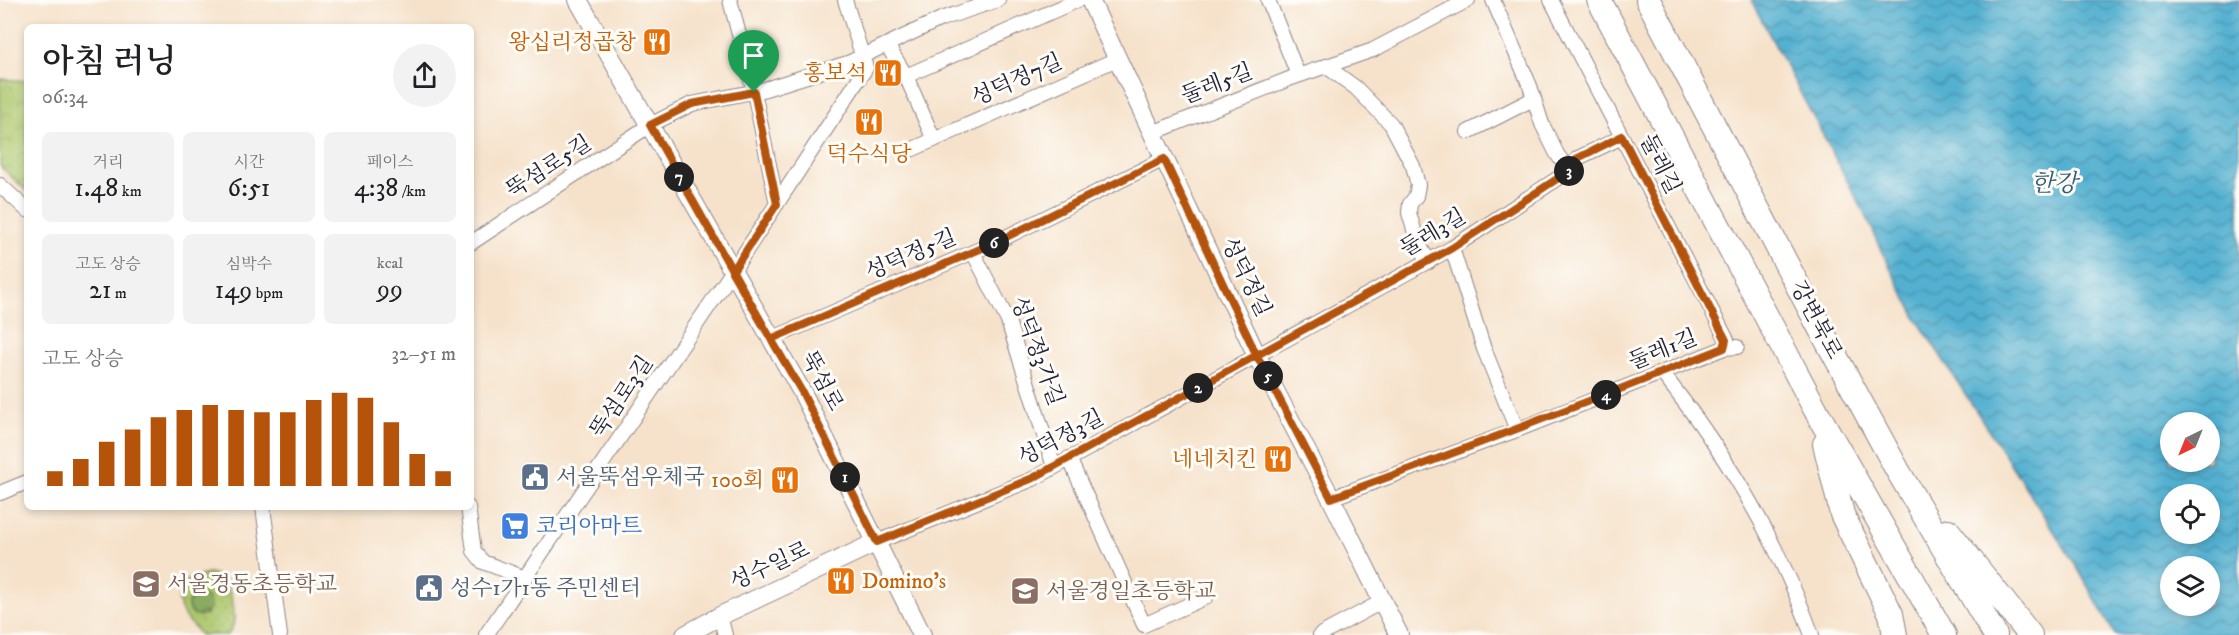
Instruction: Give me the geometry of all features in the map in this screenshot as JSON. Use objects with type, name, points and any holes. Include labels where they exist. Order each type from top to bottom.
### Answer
[{"type":"highway","name":"강변북로","points":[[1599,0],[1818,416],[1944,635]]},
{"type":"highway","name":"강변북로","points":[[1648,0],[1892,460],[1995,635]]},
{"type":"highway","points":[[1818,416],[1842,514],[1892,614],[1895,635]]},
{"type":"highway","points":[[1892,460],[2030,635]]},
{"type":"street","name":"뚝섬로","points":[[578,0],[802,392],[922,635]]},
{"type":"street","points":[[730,0],[754,92],[777,204]]},
{"type":"street","points":[[845,0],[862,56]]},
{"type":"street","name":"뚝섬로5길","points":[[474,241],[650,125],[692,104],[754,92],[848,63],[941,19],[998,0]]},
{"type":"street","points":[[906,76],[1078,0]]},
{"type":"street","name":"성덕정길","points":[[1090,0],[1257,356],[1399,635]]},
{"type":"street","points":[[1268,0],[1298,75]]},
{"type":"street","name":"둘레5길","points":[[1152,133],[1298,75],[1373,50],[1468,0]]},
{"type":"street","points":[[1493,0],[1519,58],[1542,124],[1553,147],[1569,171]]},
{"type":"street","name":"둘레길","points":[[1551,0],[1731,347]]},
{"type":"street","points":[[887,45],[906,76],[934,140]]},
{"type":"street","name":"뚝섬로3길","points":[[486,635],[732,272],[866,68],[862,56]]},
{"type":"street","name":"성덕정7길","points":[[913,149],[1117,59]]},
{"type":"street","points":[[1326,66],[1356,88],[1391,124],[1413,166],[1418,185],[1416,196],[1410,204],[1409,213],[1418,243],[1429,262]]},
{"type":"street","points":[[1468,132],[1533,99]]},
{"type":"street","name":"둘레3길","points":[[1257,356],[1429,262],[1569,171],[1578,158],[1622,136]]},
{"type":"street","name":"성덕정5길","points":[[771,339],[974,252],[1164,159]]},
{"type":"street","points":[[0,185],[24,207]]},
{"type":"street","points":[[1452,248],[1484,349],[1517,430]]},
{"type":"street","name":"성덕정3가길","points":[[974,252],[1008,321],[1054,467]]},
{"type":"street","name":"둘레1길","points":[[1331,498],[1517,430],[1731,347]]},
{"type":"street","name":"성덕정3길","points":[[877,542],[1033,478],[1257,356]]},
{"type":"street","points":[[1662,373],[1703,428],[1747,499],[1790,583],[1812,635]]},
{"type":"street","points":[[1069,458],[1144,625],[1206,597]]},
{"type":"street","points":[[0,493],[24,483]]},
{"type":"street","points":[[264,510],[280,635]]},
{"type":"street","points":[[468,510],[474,551],[483,562],[525,578]]},
{"type":"street","name":"성수일로","points":[[685,635],[720,616],[877,542]]},
{"type":"street","points":[[1320,635],[1383,601]]},
{"type":"street","points":[[720,616],[725,635]]},
{"type":"green space","points":[[0,79],[24,81],[24,188],[0,166]]},
{"type":"green space","points":[[210,573],[224,578],[232,599],[234,622],[228,635],[200,635],[187,620],[180,605],[179,594],[183,585],[187,581]]},
{"type":"green space","points":[[199,594],[207,597],[210,605],[207,613],[199,616],[191,613],[188,605],[191,597]]},
{"type":"water","name":"한강","points":[[1751,0],[2239,0],[2239,635],[2115,635],[2075,564],[1918,321],[1867,218]]},
{"type":"place","name":"왕십리정곱창","points":[[657,42]]},
{"type":"place","name":"홍보석","points":[[888,73]]},
{"type":"place","name":"덕수식당","points":[[869,122]]},
{"type":"place","name":"네네치킨","points":[[1278,459]]},
{"type":"place","name":"서울뚝섬우체국","points":[[535,477]]},
{"type":"place","name":"100회","points":[[785,480]]},
{"type":"place","name":"코리아마트","points":[[515,526]]},
{"type":"place","name":"Domino's","points":[[841,581]]},
{"type":"place","name":"서울경동초등학교","points":[[146,584]]},
{"type":"place","name":"성수1가1동 주민센터","points":[[429,588]]},
{"type":"place","name":"서울경일초등학교","points":[[1025,591]]},
{"type":"route","points":[[754,92],[692,104],[650,125],[732,272],[771,339],[994,243],[1164,159],[1257,356],[1331,498],[1517,430],[1724,348],[1726,340],[1622,136],[1578,158],[1569,171],[1452,248],[1257,356],[1033,478],[877,542],[802,392],[732,272],[777,204],[754,92]]}]
